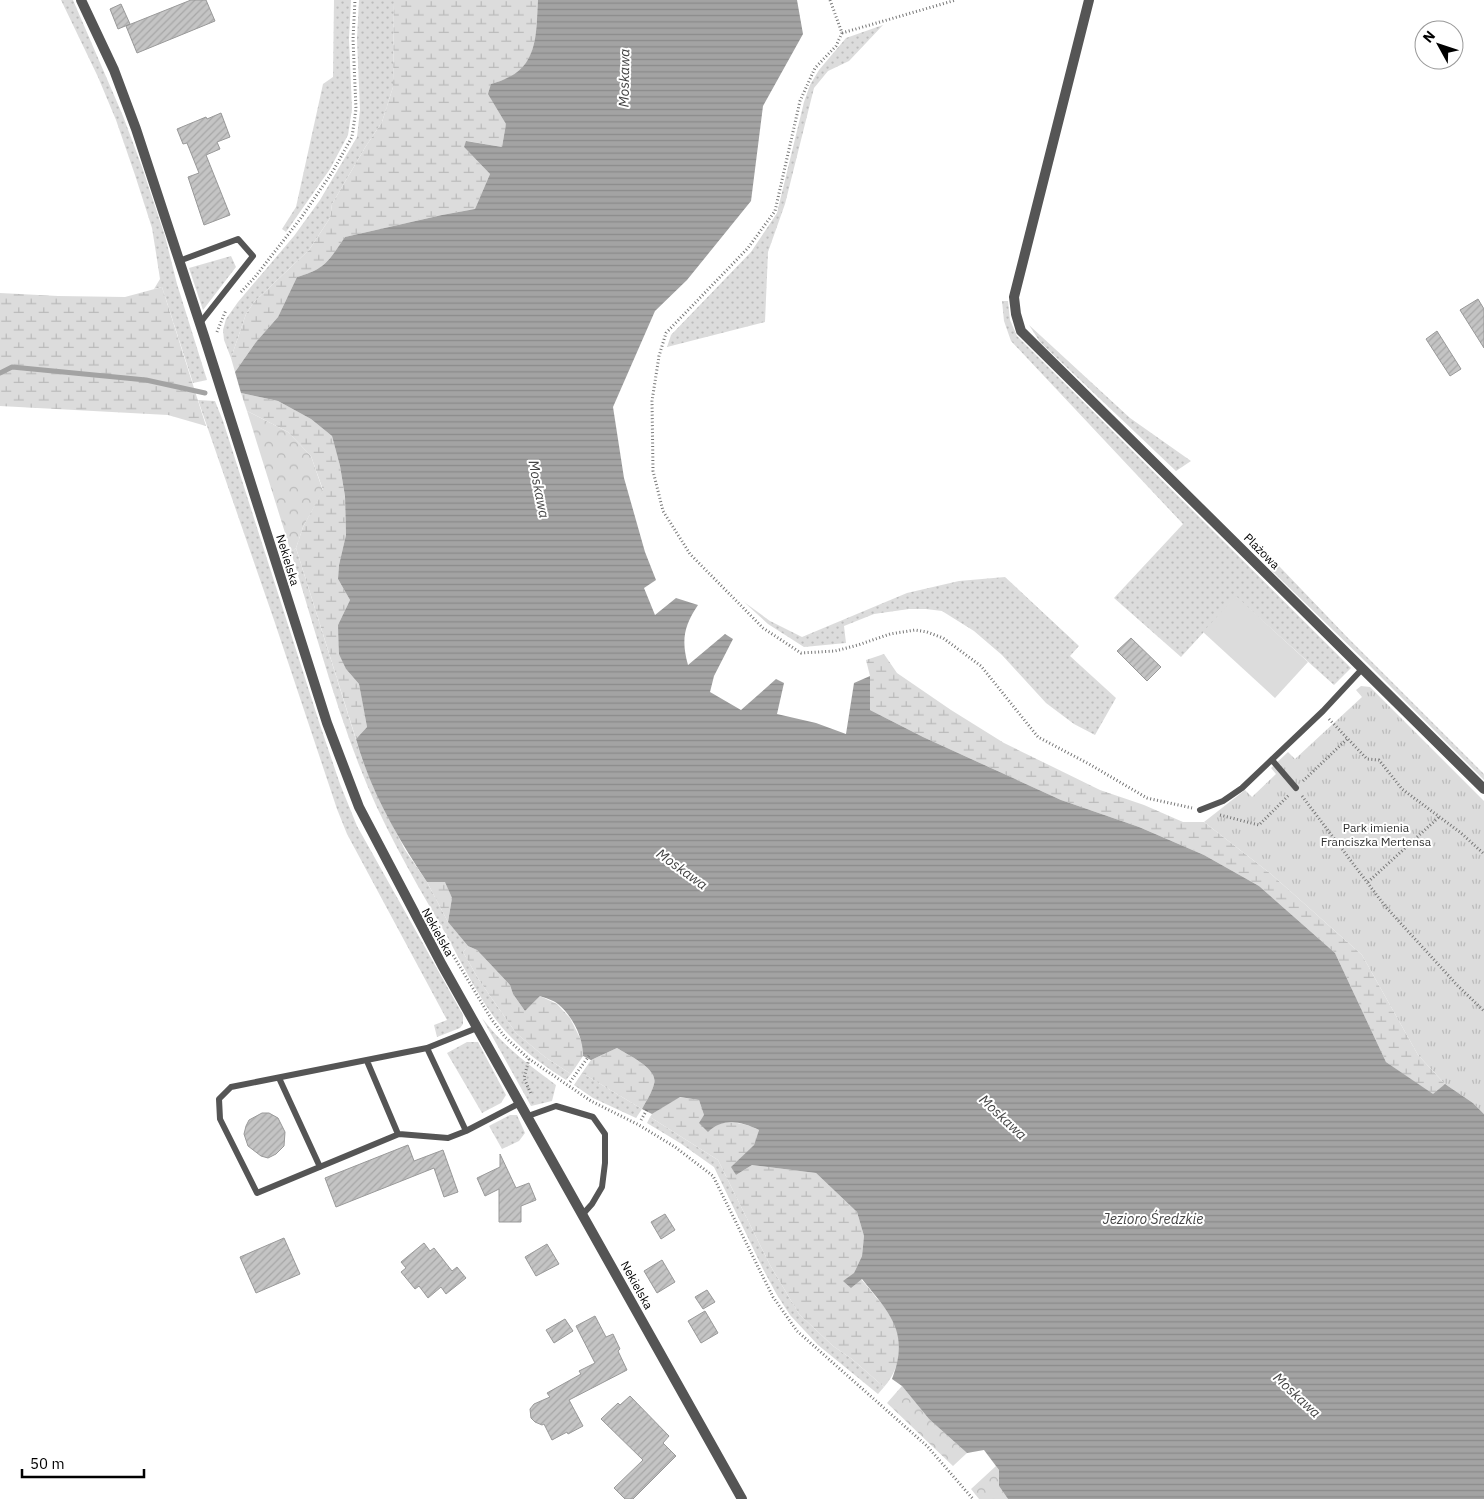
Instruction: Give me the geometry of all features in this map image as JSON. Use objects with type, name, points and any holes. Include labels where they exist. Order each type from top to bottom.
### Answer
[{"type":"street","name":"Nekielska","points":[[81,0],[124,95],[200,323],[326,723],[359,808],[412,912],[742,1499]]},
{"type":"street","name":"Plażowa","points":[[1089,0],[1014,297],[1021,331],[1484,790]]},
{"type":"lane","points":[[179,260],[238,239],[253,256],[200,323]]},
{"type":"lane","points":[[1200,810],[1223,801],[1242,788],[1322,711],[1362,668]]},
{"type":"lane","points":[[1272,760],[1296,788]]},
{"type":"lane","points":[[477,1028],[427,1048],[231,1087],[219,1099],[220,1119],[257,1193],[398,1134],[448,1138],[466,1131],[520,1102]]},
{"type":"lane","points":[[427,1048],[466,1131]]},
{"type":"lane","points":[[366,1061],[398,1134]]},
{"type":"lane","points":[[279,1078],[320,1167]]},
{"type":"lane","points":[[528,1116],[556,1106],[593,1117],[605,1134],[605,1163],[602,1187],[592,1204],[583,1214]]},
{"type":"path","points":[[236,297],[255,277],[302,218],[352,137],[356,109],[353,39],[355,0]]},
{"type":"path","points":[[830,0],[842,33],[836,46],[815,68],[800,101],[775,210],[748,248],[666,333],[659,356],[652,401],[653,472],[663,511],[690,554],[763,628],[801,653],[835,652],[890,634],[915,630],[943,638],[981,666],[1038,737],[1147,798],[1259,825],[1320,763],[1347,739]]},
{"type":"path","points":[[842,33],[956,0]]},
{"type":"path","points":[[219,340],[217,332],[224,313],[230,305]]},
{"type":"path","points":[[1322,711],[1367,759],[1379,760],[1402,789],[1461,832],[1484,854]]},
{"type":"path","points":[[1296,788],[1385,906],[1456,985],[1484,1011]]},
{"type":"path","points":[[1368,882],[1439,817]]},
{"type":"path","points":[[451,952],[504,1037],[529,1059],[590,1101],[639,1125],[675,1147],[713,1176],[773,1297],[797,1331],[927,1446],[974,1499]]},
{"type":"path","points":[[570,1082],[589,1056]]},
{"type":"path","points":[[641,1120],[648,1108]]},
{"type":"green space","points":[[61,0],[73,0],[123,116],[165,236],[177,284],[207,380],[193,383],[162,287],[154,289],[160,279],[152,228],[135,175],[116,120],[98,77]]},
{"type":"green space","points":[[334,0],[351,0],[349,39],[352,109],[348,135],[330,169],[286,232],[282,229],[296,207],[323,84],[333,77]]},
{"type":"green space","points":[[359,0],[394,0],[393,87],[382,122],[332,204],[330,218],[309,250],[254,302],[246,314],[231,358],[224,340],[223,330],[226,319],[294,236],[320,200],[357,137],[360,110],[357,39]]},
{"type":"green space","points":[[394,0],[538,0],[534,44],[526,63],[510,77],[491,84],[506,124],[502,147],[467,141],[464,147],[490,174],[475,209],[345,237],[326,263],[314,271],[297,277],[278,317],[256,342],[235,372],[231,358],[246,314],[254,302],[309,250],[330,218],[332,204],[382,122],[393,87]]},
{"type":"green space","points":[[883,25],[849,61],[828,71],[814,88],[785,204],[768,252],[765,322],[667,347],[671,335],[751,252],[777,213],[804,102],[810,85],[819,70],[846,38]]},
{"type":"green space","points":[[231,256],[236,267],[203,310],[189,268]]},
{"type":"green space","points":[[162,287],[206,426],[168,415],[0,406],[0,293],[125,297]]},
{"type":"green space","points":[[1002,301],[1008,301],[1010,320],[1017,336],[1351,668],[1334,685],[1236,597],[1181,657],[1114,598],[1183,524],[1011,341],[1004,321]]},
{"type":"green space","points":[[1029,325],[1130,418],[1191,461],[1176,471],[1040,342]]},
{"type":"green space","points":[[241,393],[278,401],[311,419],[332,436],[345,496],[346,535],[339,565],[338,579],[350,600],[338,625],[346,669],[359,684],[367,727],[356,739],[296,548],[303,527],[323,490],[311,456],[288,432],[247,411]]},
{"type":"green space","points":[[198,400],[215,401],[223,421],[320,725],[340,784],[357,826],[463,1015],[463,1024],[460,1028],[437,1037],[434,1025],[447,1020],[347,834]]},
{"type":"green space","points":[[247,411],[288,432],[311,456],[323,491],[303,527],[296,548],[291,552]]},
{"type":"green space","points":[[296,548],[362,759],[373,786],[405,850],[427,882],[448,922],[468,946],[463,952],[479,980],[516,1033],[545,1057],[571,1074],[566,1080],[523,1049],[500,1025],[490,1011],[386,826],[367,786],[331,686],[291,552]]},
{"type":"green space","points":[[1279,566],[1484,774],[1484,780],[1271,570]]},
{"type":"green space","points":[[1005,577],[1079,646],[1070,656],[1116,698],[1095,735],[1074,724],[1046,703],[1002,655],[974,631],[942,611],[909,609],[874,614],[844,626],[846,643],[804,647],[768,624],[744,602],[770,621],[802,637],[907,593],[959,581]]},
{"type":"green space","points":[[1236,596],[1308,662],[1275,698],[1203,632]]},
{"type":"green space","points":[[884,654],[897,673],[1004,743],[1100,790],[1144,805],[1183,822],[1204,822],[1271,874],[1362,955],[1418,1055],[1445,1084],[1433,1095],[1386,1062],[1335,953],[1259,886],[1204,855],[1139,827],[1061,800],[923,737],[870,710],[870,676],[866,660]]},
{"type":"green space","name":"Park imienia Franciszka Mertensa","points":[[1361,686],[1370,687],[1484,801],[1484,1114],[1473,1103],[1445,1084],[1418,1055],[1362,955],[1271,874],[1204,822],[1245,790],[1252,797],[1276,774],[1271,768],[1288,752],[1295,759],[1362,697],[1356,690]]},
{"type":"green space","points":[[445,881],[452,898],[448,922],[427,882]]},
{"type":"green space","points":[[468,946],[477,950],[510,985],[513,994],[525,1011],[540,996],[557,1004],[570,1018],[584,1046],[583,1056],[571,1074],[545,1057],[516,1033],[479,980],[463,952]]},
{"type":"green space","points":[[482,1018],[507,1046],[556,1085],[552,1101],[531,1106]]},
{"type":"green space","points":[[467,1042],[478,1042],[506,1095],[501,1103],[482,1113],[447,1053]]},
{"type":"green space","points":[[617,1048],[641,1063],[652,1073],[654,1084],[642,1109],[582,1073],[591,1060]]},
{"type":"green space","points":[[582,1073],[642,1109],[636,1118],[593,1098],[574,1085]]},
{"type":"green space","points":[[679,1097],[699,1100],[704,1115],[715,1125],[737,1123],[759,1130],[754,1145],[732,1167],[736,1175],[752,1165],[816,1173],[857,1212],[864,1236],[862,1256],[854,1273],[865,1283],[890,1314],[898,1333],[898,1361],[884,1387],[852,1359],[833,1346],[799,1314],[770,1265],[718,1160],[650,1117]]},
{"type":"green space","points":[[510,1115],[517,1115],[525,1133],[519,1141],[502,1149],[489,1126]]},
{"type":"green space","points":[[650,1117],[718,1160],[770,1265],[799,1314],[833,1346],[852,1359],[884,1387],[878,1394],[818,1345],[790,1315],[763,1269],[714,1167],[647,1123]]},
{"type":"green space","points":[[902,1386],[929,1419],[967,1453],[953,1466],[887,1403]]},
{"type":"green space","points":[[996,1466],[999,1470],[999,1486],[1008,1499],[979,1499],[971,1489]]},
{"type":"water","name":"Jezioro Średzkie","points":[[538,0],[797,0],[803,34],[763,106],[751,201],[687,280],[655,311],[613,407],[624,478],[645,552],[656,580],[644,588],[655,615],[676,598],[698,605],[685,634],[684,641],[688,665],[725,634],[733,639],[714,676],[710,692],[741,710],[776,679],[784,683],[777,714],[816,723],[846,734],[854,683],[870,676],[870,710],[923,737],[1061,800],[1139,827],[1204,855],[1259,886],[1335,953],[1386,1062],[1433,1094],[1445,1084],[1473,1103],[1484,1114],[1484,1499],[1008,1499],[999,1486],[999,1470],[984,1450],[967,1453],[929,1419],[902,1386],[892,1379],[899,1348],[898,1336],[889,1314],[862,1279],[851,1288],[843,1281],[854,1273],[862,1256],[864,1236],[857,1212],[816,1173],[752,1165],[736,1175],[731,1167],[754,1145],[759,1130],[733,1122],[720,1124],[708,1132],[699,1123],[704,1115],[699,1100],[680,1097],[652,1114],[642,1109],[654,1084],[652,1073],[647,1068],[617,1048],[591,1060],[583,1056],[583,1049],[576,1028],[568,1014],[558,1004],[540,996],[525,1011],[513,994],[510,985],[477,950],[468,946],[448,922],[452,898],[445,882],[427,882],[406,849],[377,795],[356,739],[367,727],[359,684],[346,669],[339,654],[338,625],[350,600],[338,579],[339,565],[346,535],[345,496],[332,436],[311,419],[278,401],[241,393],[235,372],[256,342],[278,317],[297,277],[314,271],[326,263],[345,237],[475,209],[490,174],[464,147],[466,141],[502,147],[506,124],[488,94],[491,84],[519,71],[531,54],[536,33]]},
{"type":"building","points":[[191,0],[206,0],[215,21],[137,53],[126,26]]},
{"type":"building","points":[[121,4],[130,24],[118,29],[110,9]]},
{"type":"building","points":[[221,113],[230,137],[217,142],[220,149],[206,155],[230,215],[204,225],[188,177],[199,173],[187,143],[183,144],[177,129]]},
{"type":"building","points":[[1478,299],[1484,309],[1484,348],[1460,310]]},
{"type":"building","points":[[1437,331],[1461,369],[1450,376],[1426,339]]},
{"type":"building","points":[[1131,638],[1161,667],[1147,681],[1117,651]]},
{"type":"building","points":[[262,1113],[269,1113],[278,1118],[285,1132],[284,1146],[276,1154],[268,1158],[261,1156],[248,1146],[244,1134],[249,1120]]},
{"type":"building","points":[[408,1145],[414,1161],[443,1150],[458,1192],[444,1197],[434,1168],[336,1207],[325,1178]]},
{"type":"building","points":[[500,1154],[516,1188],[529,1183],[536,1200],[521,1206],[521,1222],[499,1222],[499,1189],[485,1196],[477,1178],[500,1167]]},
{"type":"building","points":[[665,1214],[675,1230],[661,1239],[651,1222]]},
{"type":"building","points":[[284,1238],[300,1274],[256,1293],[240,1257]]},
{"type":"building","points":[[424,1243],[430,1251],[434,1248],[452,1271],[457,1267],[466,1278],[446,1294],[441,1287],[428,1298],[419,1286],[415,1289],[401,1272],[406,1268],[401,1262]]},
{"type":"building","points":[[547,1244],[559,1264],[536,1276],[525,1257]]},
{"type":"building","points":[[662,1260],[675,1282],[657,1293],[644,1271]]},
{"type":"building","points":[[707,1290],[715,1302],[703,1309],[695,1297]]},
{"type":"building","points":[[705,1311],[718,1333],[701,1343],[688,1321]]},
{"type":"building","points":[[595,1316],[606,1337],[613,1334],[620,1349],[618,1351],[627,1370],[569,1400],[583,1426],[552,1440],[544,1424],[535,1422],[531,1418],[530,1409],[534,1404],[550,1397],[547,1393],[581,1374],[579,1371],[595,1363],[576,1326]]},
{"type":"building","points":[[565,1319],[573,1331],[554,1343],[546,1330]]},
{"type":"building","points":[[630,1396],[669,1436],[663,1443],[676,1456],[633,1499],[625,1499],[614,1488],[643,1460],[601,1419],[618,1403],[620,1405]]},
{"type":"waterway","points":[[0,373],[12,367],[146,380],[205,393]]},
{"type":"water label","name":"Moskawa","points":[[624,78]]},
{"type":"water label","name":"Moskawa","points":[[539,489]]},
{"type":"water label","name":"Moskawa","points":[[682,869]]},
{"type":"water label","name":"Moskawa","points":[[1003,1117]]},
{"type":"water label","name":"Moskawa","points":[[1297,1395]]}]
